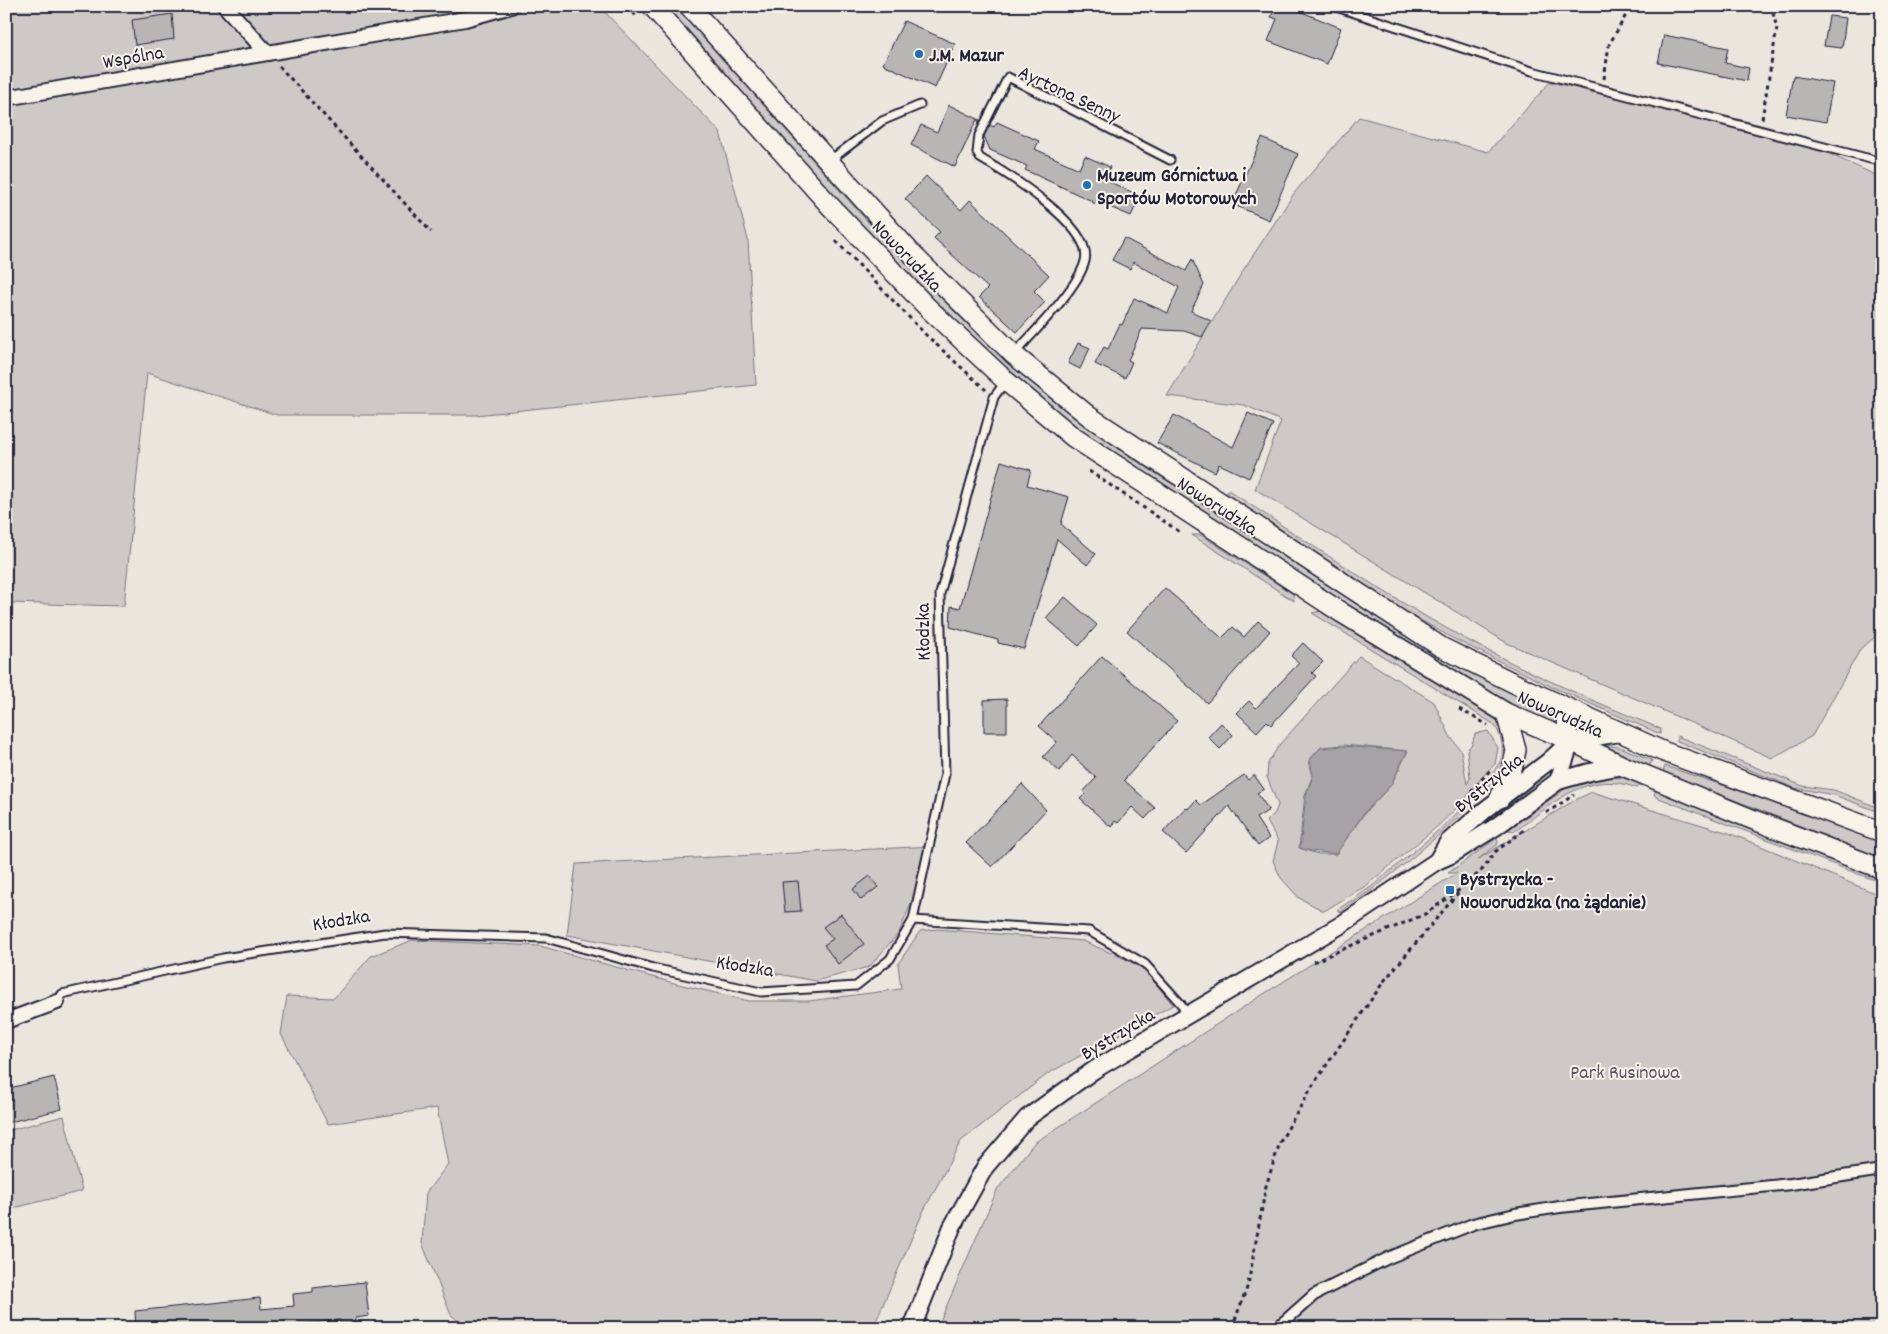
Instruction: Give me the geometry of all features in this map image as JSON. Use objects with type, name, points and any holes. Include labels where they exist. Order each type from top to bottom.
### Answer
[{"type":"main road","name":"Noworudzka","points":[[652,6],[832,208],[928,308],[1006,382],[1073,437],[1342,613],[1506,714],[1571,741],[1623,766],[1754,820],[1882,869]]},
{"type":"main road","name":"Noworudzka","points":[[689,6],[915,257],[1014,355],[1090,417],[1441,647],[1620,733],[1662,751],[1882,832]]},
{"type":"main road","points":[[1500,798],[1513,765],[1516,750],[1506,714]]},
{"type":"street","points":[[225,6],[267,53]]},
{"type":"street","name":"Wspólna","points":[[6,98],[466,19],[512,6]]},
{"type":"street","points":[[1558,781],[1571,741],[1561,705]]},
{"type":"street","points":[[1571,741],[1620,733]]},
{"type":"street","name":"Bystrzycka","points":[[1437,861],[1448,842],[1571,741]]},
{"type":"street","name":"Bystrzycka","points":[[912,1328],[952,1227],[961,1210],[985,1167],[1027,1118],[1094,1070],[1339,926],[1437,861],[1451,855],[1497,826],[1558,781],[1590,772],[1623,766]]},
{"type":"street","name":"Kłodzka","points":[[6,1021],[57,1002]]},
{"type":"street","points":[[1277,1328],[1314,1295],[1388,1258],[1473,1224],[1515,1214],[1560,1207],[1782,1185],[1882,1170]]},
{"type":"lane","points":[[1333,6],[1532,71],[1882,162]]},
{"type":"lane","name":"Ayrtona Senny","points":[[1014,355],[1076,281],[1086,258],[1082,242],[1058,211],[980,158],[977,153],[980,135],[1008,77],[1170,160]]},
{"type":"lane","points":[[828,162],[882,121],[920,105]]},
{"type":"lane","name":"Kłodzka","points":[[57,1002],[62,994],[223,958],[385,933],[546,938],[653,968],[761,992],[856,986],[890,959],[913,920],[945,774],[940,594],[994,397],[1006,382]]},
{"type":"lane","points":[[913,920],[1090,931],[1145,964],[1181,1004],[1188,1015]]},
{"type":"path","points":[[1602,89],[1609,45],[1631,6]]},
{"type":"path","points":[[1760,131],[1777,28],[1771,6]]},
{"type":"path","points":[[267,53],[431,232]]},
{"type":"path","points":[[1459,709],[1490,726]]},
{"type":"path","points":[[1470,793],[1496,764]]},
{"type":"path","points":[[1541,816],[1576,794]]},
{"type":"path","points":[[1307,965],[1425,914],[1462,888],[1482,870],[1495,852],[1528,826]]},
{"type":"path","points":[[1232,1328],[1248,1286],[1266,1186],[1280,1142],[1313,1085],[1384,981],[1462,888]]},
{"type":"green space","points":[[6,6],[599,6],[720,132],[748,240],[756,385],[476,415],[277,415],[147,373],[124,606],[6,603]]},
{"type":"green space","points":[[667,6],[675,6],[887,243],[970,327],[1046,395],[1124,453],[1400,631],[1547,709],[1557,725],[1554,727],[1478,685],[1355,611],[1086,434],[1033,392],[961,328],[874,239]]},
{"type":"green space","points":[[1550,82],[1797,139],[1882,178],[1882,632],[1861,648],[1812,736],[1772,758],[1507,643],[1255,489],[1281,421],[1244,405],[1167,396],[1244,269],[1295,192],[1359,117],[1488,152]]},
{"type":"green space","points":[[1228,490],[1344,566],[1432,620],[1535,674],[1661,729],[1660,734],[1552,687],[1456,640],[1404,611],[1226,496]]},
{"type":"green space","points":[[1192,535],[1201,535],[1293,594],[1294,601]]},
{"type":"green space","points":[[1321,611],[1498,721],[1507,741],[1505,760],[1496,777],[1482,793],[1479,787],[1496,768],[1502,754],[1502,743],[1492,723],[1312,613]]},
{"type":"green space","points":[[1359,656],[1434,702],[1450,736],[1461,751],[1467,784],[1470,778],[1467,750],[1472,744],[1475,734],[1488,731],[1498,748],[1495,764],[1482,777],[1462,803],[1439,825],[1367,885],[1324,911],[1299,898],[1281,878],[1273,861],[1278,841],[1267,821],[1275,813],[1278,805],[1267,777],[1268,763],[1280,744]],"holes":[[[1343,745],[1408,751],[1391,785],[1364,814],[1336,854],[1318,854],[1299,848],[1305,795],[1312,777],[1309,760],[1321,747]]]},
{"type":"green space","points":[[1677,736],[1803,786],[1834,790],[1882,809],[1882,813],[1834,795],[1795,788],[1677,741]]},
{"type":"green space","points":[[1605,745],[1620,747],[1652,760],[1649,767],[1603,748]]},
{"type":"green space","points":[[1665,766],[1797,810],[1882,843],[1882,858],[1663,772]]},
{"type":"green space","points":[[1546,773],[1545,776],[1497,814],[1495,811]]},
{"type":"green space","points":[[1604,777],[1623,778],[1642,784],[1637,788],[1618,783],[1586,786],[1557,800],[1515,831],[1508,830],[1566,788],[1576,783]]},
{"type":"green space","points":[[1656,790],[1882,879],[1882,883],[1656,797],[1654,794]]},
{"type":"green space","name":"Park Rusinowa","points":[[1592,792],[1729,833],[1882,896],[1882,1328],[937,1328],[997,1190],[1034,1143],[1262,995],[1457,873],[1448,873],[1497,838],[1497,845],[1477,860],[1575,800]]},
{"type":"green space","points":[[1468,803],[1471,805],[1408,862],[1340,912],[1337,910],[1371,887]]},
{"type":"green space","points":[[934,846],[899,933],[869,967],[816,981],[567,935],[576,864]]},
{"type":"green space","points":[[937,929],[1083,941],[1142,966],[1173,1005],[1049,1073],[961,1141],[923,1212],[873,1328],[467,1328],[451,1315],[422,1243],[426,1193],[448,1164],[437,1108],[328,1124],[281,1034],[287,996],[334,998],[371,956],[413,940],[540,946],[674,983],[749,1001],[809,1001],[901,989],[898,964],[920,931]]},
{"type":"green space","points":[[64,1116],[82,1191],[6,1210],[6,1131]]},
{"type":"shaded area","points":[[1343,746],[1407,751],[1391,785],[1364,813],[1336,854],[1300,848],[1306,795],[1313,776],[1310,760],[1320,748]]},
{"type":"building","points":[[1276,6],[1287,6],[1341,28],[1327,64],[1268,41],[1277,19],[1271,17]]},
{"type":"building","points":[[172,14],[174,39],[135,45],[132,20]]},
{"type":"building","points":[[1829,16],[1846,18],[1842,48],[1824,46]]},
{"type":"building","name":"J.M. Mazur","points":[[904,21],[955,44],[935,88],[883,64]]},
{"type":"building","points":[[1664,35],[1728,48],[1725,63],[1749,68],[1747,81],[1658,63]]},
{"type":"building","points":[[1793,76],[1833,83],[1826,122],[1786,115]]},
{"type":"building","points":[[949,105],[980,120],[979,123],[977,119],[955,167],[911,145],[921,125],[937,132]]},
{"type":"building","points":[[997,122],[1039,141],[1035,149],[1079,169],[1085,156],[1110,167],[1108,172],[1114,175],[1110,182],[1140,196],[1131,216],[1105,205],[1093,203],[1025,170],[1027,166],[990,150],[984,136],[990,125],[994,127]]},
{"type":"building","points":[[1262,138],[1298,154],[1269,220],[1232,204]]},
{"type":"building","points":[[926,176],[961,210],[970,200],[1049,275],[1034,291],[1045,302],[1017,332],[979,297],[988,288],[934,238],[940,232],[905,199]]},
{"type":"building","points":[[1124,238],[1186,271],[1192,259],[1204,285],[1191,311],[1211,321],[1202,337],[1184,331],[1142,329],[1128,360],[1132,362],[1125,378],[1095,364],[1104,347],[1108,349],[1120,324],[1122,325],[1134,298],[1168,313],[1179,287],[1133,262],[1130,269],[1112,260]]},
{"type":"building","points":[[1078,343],[1090,348],[1080,369],[1068,363]]},
{"type":"building","points":[[1248,413],[1273,424],[1249,478],[1219,464],[1215,472],[1157,443],[1174,415],[1233,447]]},
{"type":"building","points":[[1001,461],[1031,470],[1027,485],[1069,497],[1061,524],[1096,554],[1087,565],[1057,539],[1024,649],[998,643],[998,640],[950,627],[951,606],[960,608]]},
{"type":"building","points":[[1165,588],[1222,638],[1233,627],[1244,637],[1258,621],[1270,631],[1207,703],[1127,631]]},
{"type":"building","points":[[1065,597],[1097,625],[1079,646],[1046,618]]},
{"type":"building","points":[[1303,643],[1323,662],[1312,673],[1316,676],[1271,725],[1267,721],[1257,732],[1237,713],[1249,701],[1256,708],[1299,663],[1291,656]]},
{"type":"building","points":[[1102,656],[1177,721],[1124,780],[1155,808],[1145,819],[1132,807],[1118,823],[1115,821],[1111,827],[1080,799],[1085,794],[1083,792],[1096,778],[1072,755],[1059,771],[1043,757],[1057,742],[1039,726]]},
{"type":"building","points":[[1007,699],[1007,732],[984,732],[984,700]]},
{"type":"building","points":[[1221,723],[1233,735],[1220,749],[1208,737]]},
{"type":"building","points":[[1244,775],[1248,780],[1254,775],[1264,789],[1257,793],[1269,810],[1256,818],[1269,838],[1258,846],[1229,806],[1186,853],[1163,832],[1186,807],[1188,809],[1196,800],[1201,805]]},
{"type":"building","points":[[1022,784],[1046,810],[992,867],[966,843]]},
{"type":"building","points":[[870,876],[878,887],[861,900],[853,889]]},
{"type":"building","points":[[798,881],[801,911],[785,912],[782,882]]},
{"type":"building","points":[[841,914],[864,944],[838,964],[824,945],[833,939],[823,927]]},
{"type":"building","points":[[54,1077],[62,1109],[6,1123],[6,1089]]},
{"type":"building","points":[[365,1282],[369,1316],[356,1318],[356,1322],[340,1323],[340,1320],[303,1324],[303,1328],[136,1328],[135,1311],[260,1298],[261,1309],[294,1306],[293,1294],[313,1292],[313,1288]]},
{"type":"place","name":"J.M. Mazur","points":[[919,54]]},
{"type":"place","name":"Muzeum Górnictwa i Sportów Motorowych","points":[[1087,185]]},
{"type":"place","name":"Bystrzycka - Noworudzka (na żądanie)","points":[[1450,890]]}]
